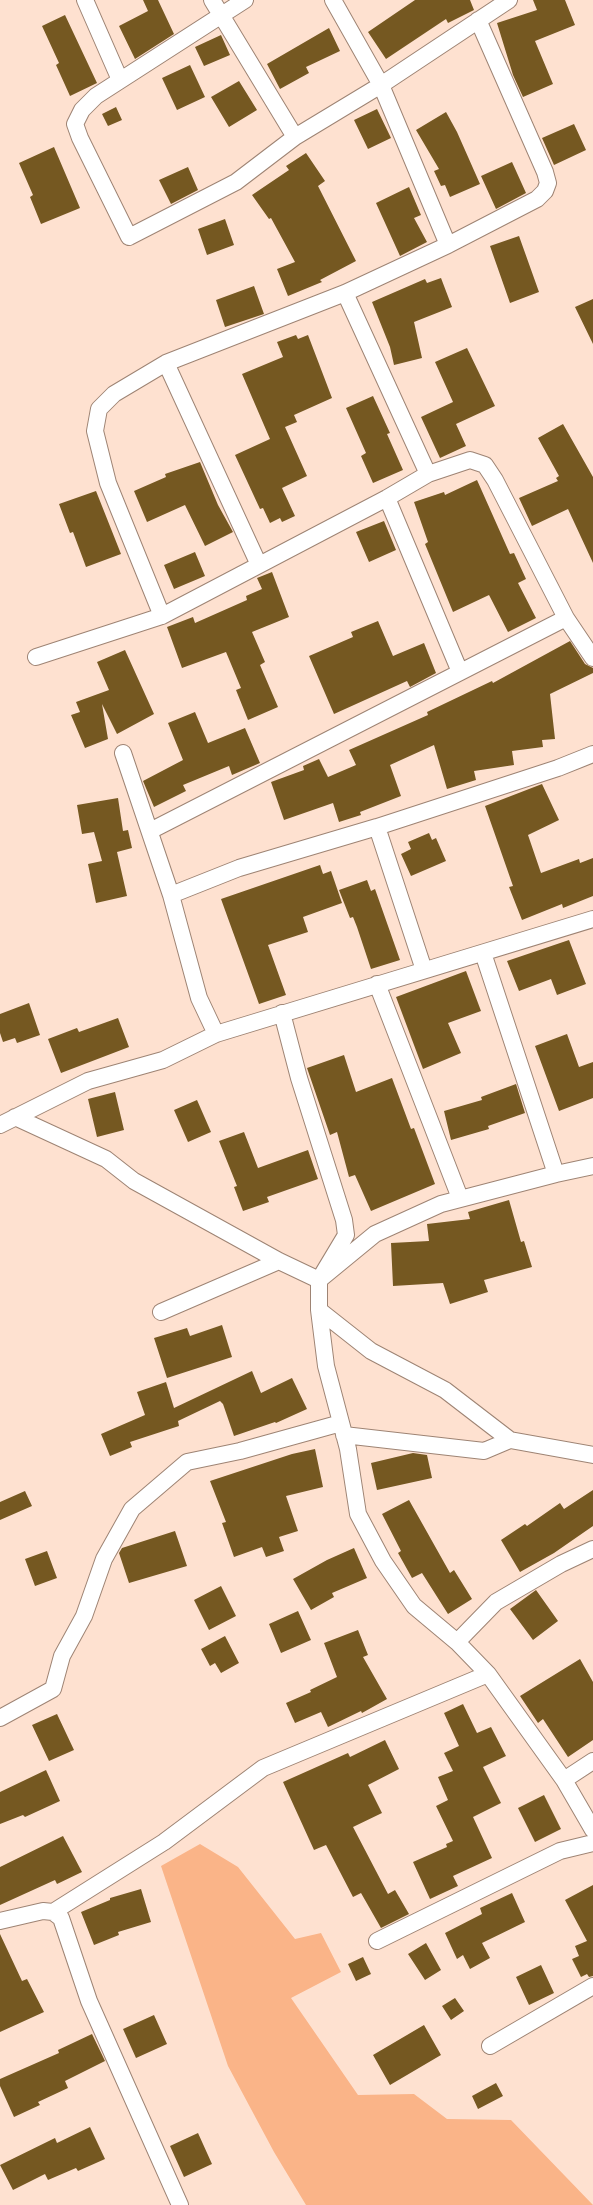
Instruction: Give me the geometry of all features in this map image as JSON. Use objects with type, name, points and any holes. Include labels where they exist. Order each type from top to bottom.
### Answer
[{"type":"street","points":[[85,0],[120,80]]},
{"type":"street","points":[[212,0],[295,137]]},
{"type":"street","points":[[245,0],[96,96],[82,110],[75,124],[80,138],[129,237],[236,182],[295,137],[381,86],[509,0]]},
{"type":"street","points":[[333,0],[381,86],[448,245]]},
{"type":"street","points":[[162,616],[108,483],[95,431],[99,409],[114,394],[166,363],[345,293],[448,245],[537,200],[545,191],[548,183],[545,172],[478,20]]},
{"type":"street","points":[[345,293],[428,474]]},
{"type":"street","points":[[166,363],[259,565]]},
{"type":"street","points":[[36,656],[162,616],[387,498],[428,474],[470,460],[485,465],[495,480],[566,618],[593,658]]},
{"type":"street","points":[[387,498],[460,672]]},
{"type":"street","points":[[150,831],[566,618]]},
{"type":"street","points":[[123,753],[172,895],[199,998],[216,1034]]},
{"type":"street","points":[[172,895],[239,868],[377,827],[558,768],[593,754]]},
{"type":"street","points":[[377,827],[424,970]]},
{"type":"street","points":[[0,1125],[88,1081],[162,1060],[216,1034],[593,919]]},
{"type":"street","points":[[483,953],[556,1174]]},
{"type":"street","points":[[377,984],[460,1198]]},
{"type":"street","points":[[282,1013],[299,1078],[344,1220],[346,1235],[320,1280],[319,1310],[326,1366],[343,1429],[358,1514],[383,1561],[414,1606],[457,1642],[488,1674],[564,1780],[593,1830]]},
{"type":"street","points":[[15,1116],[106,1159],[134,1181],[279,1261],[320,1280]]},
{"type":"street","points":[[320,1280],[375,1234],[441,1204],[593,1166]]},
{"type":"street","points":[[161,1312],[279,1261]]},
{"type":"street","points":[[319,1310],[371,1351],[445,1390],[510,1440],[593,1455]]},
{"type":"street","points":[[0,1718],[53,1689],[62,1656],[84,1616],[104,1560],[132,1509],[187,1462],[343,1429],[484,1451],[510,1440]]},
{"type":"street","points":[[457,1642],[496,1602],[561,1564],[593,1549]]},
{"type":"street","points":[[53,1912],[164,1842],[263,1768],[488,1674]]},
{"type":"street","points":[[564,1780],[593,1761]]},
{"type":"street","points":[[377,1941],[560,1851],[593,1843]]},
{"type":"street","points":[[0,1921],[42,1911],[53,1912],[61,1918],[89,2001],[180,2205]]},
{"type":"street","points":[[490,2046],[593,1986]]},
{"type":"shaded area","points":[[200,1844],[238,1867],[295,1939],[321,1933],[341,1972],[291,1998],[358,2095],[414,2094],[447,2119],[511,2120],[593,2205],[306,2205],[274,2152],[228,2066],[161,1866]]},
{"type":"building","points":[[143,0],[158,0],[174,34],[135,59],[119,26],[148,11]]},
{"type":"building","points":[[415,0],[470,0],[474,10],[448,23],[446,19],[386,59],[368,32]]},
{"type":"building","points":[[533,0],[565,0],[575,25],[535,41],[553,84],[523,97],[513,75],[497,23],[537,10]]},
{"type":"building","points":[[65,15],[97,83],[70,96],[56,65],[59,63],[42,26]]},
{"type":"building","points":[[329,28],[340,51],[306,67],[309,73],[280,89],[267,64]]},
{"type":"building","points":[[221,35],[230,55],[204,66],[195,47]]},
{"type":"building","points":[[190,65],[205,97],[177,110],[162,78]]},
{"type":"building","points":[[239,81],[257,110],[229,127],[211,97]]},
{"type":"building","points":[[116,107],[122,120],[108,126],[102,114]]},
{"type":"building","points":[[377,109],[391,138],[368,149],[354,120]]},
{"type":"building","points":[[446,112],[480,184],[450,197],[445,185],[441,186],[434,171],[439,169],[416,130]]},
{"type":"building","points":[[574,124],[586,150],[554,165],[542,138]]},
{"type":"building","points":[[54,147],[80,208],[41,224],[30,197],[33,195],[19,163]]},
{"type":"building","points":[[306,153],[325,181],[318,186],[356,261],[320,280],[322,282],[288,296],[277,269],[295,262],[271,218],[269,219],[252,195],[289,170],[286,166]]},
{"type":"building","points":[[512,162],[526,193],[496,209],[481,176]]},
{"type":"building","points":[[188,167],[198,190],[171,204],[159,180]]},
{"type":"building","points":[[409,187],[421,215],[414,218],[427,242],[400,256],[376,203]]},
{"type":"building","points":[[225,219],[234,245],[207,255],[198,229]]},
{"type":"building","points":[[519,236],[539,292],[510,303],[490,246]]},
{"type":"building","points":[[441,278],[452,307],[414,322],[422,358],[394,365],[390,347],[372,302],[425,279],[427,283]]},
{"type":"building","points":[[254,286],[264,314],[225,327],[216,300]]},
{"type":"building","points":[[593,299],[593,344],[575,307]]},
{"type":"building","points":[[296,335],[298,339],[308,335],[332,398],[294,415],[297,422],[285,427],[307,476],[282,488],[295,516],[282,522],[280,518],[270,523],[263,508],[260,509],[235,455],[270,439],[242,374],[283,357],[277,342]]},
{"type":"building","points":[[467,348],[495,406],[456,424],[466,446],[440,458],[421,417],[453,402],[435,362]]},
{"type":"building","points":[[373,396],[390,433],[387,434],[403,470],[373,483],[361,456],[366,453],[346,408]]},
{"type":"building","points":[[563,424],[593,477],[593,563],[568,509],[532,526],[519,498],[558,481],[556,478],[559,476],[538,438]]},
{"type":"building","points":[[200,462],[218,505],[233,532],[205,546],[185,505],[147,522],[134,491],[166,477],[165,474]]},
{"type":"building","points":[[477,480],[510,554],[514,553],[526,579],[518,583],[536,618],[508,632],[489,595],[453,612],[425,544],[428,542],[414,502],[444,492],[445,495]]},
{"type":"building","points":[[96,491],[121,554],[86,567],[73,532],[70,533],[59,504]]},
{"type":"building","points":[[384,521],[396,550],[369,562],[356,532]]},
{"type":"building","points":[[195,552],[205,576],[174,589],[164,565]]},
{"type":"building","points":[[272,572],[289,617],[252,632],[265,662],[260,665],[278,707],[248,720],[236,690],[241,688],[226,652],[182,668],[167,627],[193,617],[195,623],[247,600],[246,596],[262,589],[257,578]]},
{"type":"building","points":[[378,621],[393,656],[424,643],[436,673],[410,687],[407,681],[334,714],[309,656],[353,637],[351,632]]},
{"type":"building","points":[[570,641],[585,664],[593,668],[593,673],[550,694],[555,739],[542,740],[543,747],[512,751],[514,765],[474,771],[476,780],[447,789],[434,745],[390,765],[401,796],[360,812],[361,815],[339,822],[333,803],[284,820],[271,782],[304,770],[303,766],[319,759],[328,777],[356,765],[349,750],[428,715],[427,712],[492,681],[493,683]]},
{"type":"building","points":[[125,650],[154,714],[117,734],[102,704],[108,739],[85,748],[71,715],[80,712],[76,702],[109,690],[97,662]]},
{"type":"building","points":[[195,712],[208,743],[245,728],[260,763],[232,775],[229,766],[183,785],[186,791],[154,807],[143,781],[183,760],[168,723]]},
{"type":"building","points":[[542,784],[559,820],[528,835],[541,873],[579,859],[580,863],[593,858],[593,896],[563,908],[562,904],[522,920],[509,887],[513,886],[485,806]]},
{"type":"building","points":[[118,798],[123,831],[128,830],[132,848],[117,852],[127,896],[96,903],[88,864],[102,861],[94,832],[82,834],[77,805]]},
{"type":"building","points":[[429,833],[432,840],[436,838],[446,861],[411,876],[401,854],[411,849],[408,842]]},
{"type":"building","points":[[320,865],[323,874],[331,871],[342,903],[303,917],[308,932],[268,945],[286,995],[259,1004],[221,899]]},
{"type":"building","points":[[367,880],[371,891],[375,889],[400,960],[371,969],[353,917],[350,918],[339,890]]},
{"type":"building","points":[[569,940],[586,984],[557,995],[551,979],[519,991],[507,961]]},
{"type":"building","points":[[466,971],[481,1011],[448,1023],[461,1053],[423,1069],[396,997]]},
{"type":"building","points":[[29,1003],[40,1035],[17,1043],[15,1038],[3,1042],[0,1033],[0,1014]]},
{"type":"building","points":[[118,1018],[129,1047],[61,1073],[48,1039],[77,1028],[79,1032]]},
{"type":"building","points":[[567,1034],[579,1067],[593,1062],[593,1098],[559,1111],[535,1046]]},
{"type":"building","points":[[344,1055],[356,1092],[392,1078],[411,1129],[414,1128],[435,1184],[371,1211],[355,1175],[349,1177],[337,1132],[330,1135],[307,1068]]},
{"type":"building","points":[[516,1084],[525,1113],[488,1126],[489,1129],[451,1140],[444,1111],[482,1100],[481,1097]]},
{"type":"building","points":[[115,1092],[124,1130],[97,1137],[88,1099]]},
{"type":"building","points":[[197,1100],[211,1132],[188,1142],[174,1110]]},
{"type":"building","points":[[244,1132],[258,1168],[308,1150],[318,1179],[267,1197],[269,1202],[243,1211],[234,1187],[237,1186],[219,1141]]},
{"type":"building","points":[[509,1200],[521,1242],[524,1241],[532,1267],[484,1280],[488,1292],[450,1304],[443,1283],[393,1286],[391,1243],[429,1241],[427,1224],[470,1219],[468,1212]]},
{"type":"building","points":[[222,1325],[232,1357],[167,1378],[154,1338],[187,1328],[190,1336]]},
{"type":"building","points":[[252,1371],[261,1393],[292,1378],[307,1409],[276,1423],[234,1436],[223,1404],[220,1401],[178,1421],[179,1426],[130,1442],[132,1447],[110,1456],[101,1434],[145,1415],[137,1392],[166,1382],[174,1408]]},
{"type":"building","points":[[315,1449],[323,1487],[286,1496],[298,1531],[279,1537],[284,1551],[266,1557],[262,1547],[234,1557],[222,1523],[226,1522],[210,1481],[292,1454]]},
{"type":"building","points":[[413,1453],[427,1455],[432,1478],[377,1490],[371,1463]]},
{"type":"building","points":[[593,1490],[593,1526],[554,1553],[520,1572],[501,1540],[525,1524],[527,1526],[560,1503],[564,1509]]},
{"type":"building","points":[[25,1491],[32,1506],[0,1520],[0,1502]]},
{"type":"building","points":[[409,1500],[450,1573],[454,1570],[472,1599],[448,1614],[422,1573],[412,1578],[398,1553],[401,1551],[382,1514]]},
{"type":"building","points":[[175,1531],[187,1566],[129,1583],[119,1553],[122,1548]]},
{"type":"building","points":[[354,1548],[367,1578],[332,1593],[334,1597],[311,1610],[293,1579],[327,1560]]},
{"type":"building","points":[[47,1551],[57,1578],[35,1586],[25,1559]]},
{"type":"building","points":[[221,1586],[236,1616],[209,1630],[194,1600]]},
{"type":"building","points":[[536,1590],[558,1621],[533,1640],[510,1609]]},
{"type":"building","points":[[298,1611],[311,1640],[281,1653],[269,1624]]},
{"type":"building","points":[[358,1630],[368,1655],[363,1657],[387,1699],[362,1713],[361,1711],[328,1727],[321,1712],[295,1723],[286,1703],[311,1692],[310,1690],[337,1677],[324,1643]]},
{"type":"building","points":[[225,1636],[239,1663],[221,1673],[215,1663],[210,1666],[201,1649]]},
{"type":"building","points":[[580,1659],[593,1682],[593,1740],[568,1757],[543,1719],[538,1723],[520,1696]]},
{"type":"building","points":[[463,1704],[477,1733],[491,1727],[506,1756],[483,1767],[501,1803],[473,1817],[492,1858],[453,1876],[458,1886],[430,1899],[413,1862],[447,1847],[446,1844],[453,1841],[436,1806],[448,1800],[438,1777],[453,1771],[444,1753],[459,1746],[444,1713]]},
{"type":"building","points":[[57,1714],[74,1750],[49,1761],[32,1725]]},
{"type":"building","points":[[385,1740],[399,1769],[368,1785],[382,1813],[353,1827],[388,1894],[395,1890],[409,1914],[381,1928],[361,1893],[353,1897],[326,1845],[314,1850],[283,1782],[348,1753],[350,1757]]},
{"type":"building","points":[[46,1770],[60,1801],[25,1817],[23,1815],[0,1824],[0,1792]]},
{"type":"building","points":[[544,1795],[561,1829],[535,1842],[518,1808]]},
{"type":"building","points":[[63,1836],[82,1872],[57,1884],[55,1880],[0,1905],[0,1867]]},
{"type":"building","points":[[593,1885],[593,1976],[589,1977],[587,1974],[581,1977],[572,1959],[579,1956],[575,1946],[587,1941],[565,1900]]},
{"type":"building","points":[[141,1889],[151,1922],[118,1932],[119,1935],[94,1945],[81,1912],[110,1900],[110,1898]]},
{"type":"building","points":[[512,1893],[525,1922],[482,1943],[490,1958],[470,1969],[463,1955],[457,1959],[445,1933],[482,1914],[480,1908]]},
{"type":"building","points":[[0,1934],[22,1981],[27,1979],[44,2012],[0,2032]]},
{"type":"building","points":[[426,1943],[441,1970],[425,1980],[408,1954]]},
{"type":"building","points":[[363,1957],[371,1974],[356,1981],[348,1964]]},
{"type":"building","points":[[541,1965],[554,1993],[529,2005],[516,1977]]},
{"type":"building","points":[[455,1998],[464,2011],[451,2020],[442,2006]]},
{"type":"building","points":[[154,2015],[167,2044],[136,2058],[123,2029]]},
{"type":"building","points":[[424,2025],[441,2055],[390,2085],[373,2055]]},
{"type":"building","points":[[92,2034],[105,2061],[65,2081],[68,2088],[38,2102],[40,2105],[14,2117],[0,2086],[0,2079],[59,2053],[58,2050]]},
{"type":"building","points":[[496,2083],[503,2096],[478,2109],[472,2096]]},
{"type":"building","points":[[90,2127],[105,2159],[78,2171],[76,2168],[48,2180],[45,2174],[13,2190],[0,2165],[55,2138],[57,2143]]},
{"type":"building","points":[[198,2133],[212,2164],[184,2177],[170,2146]]}]
